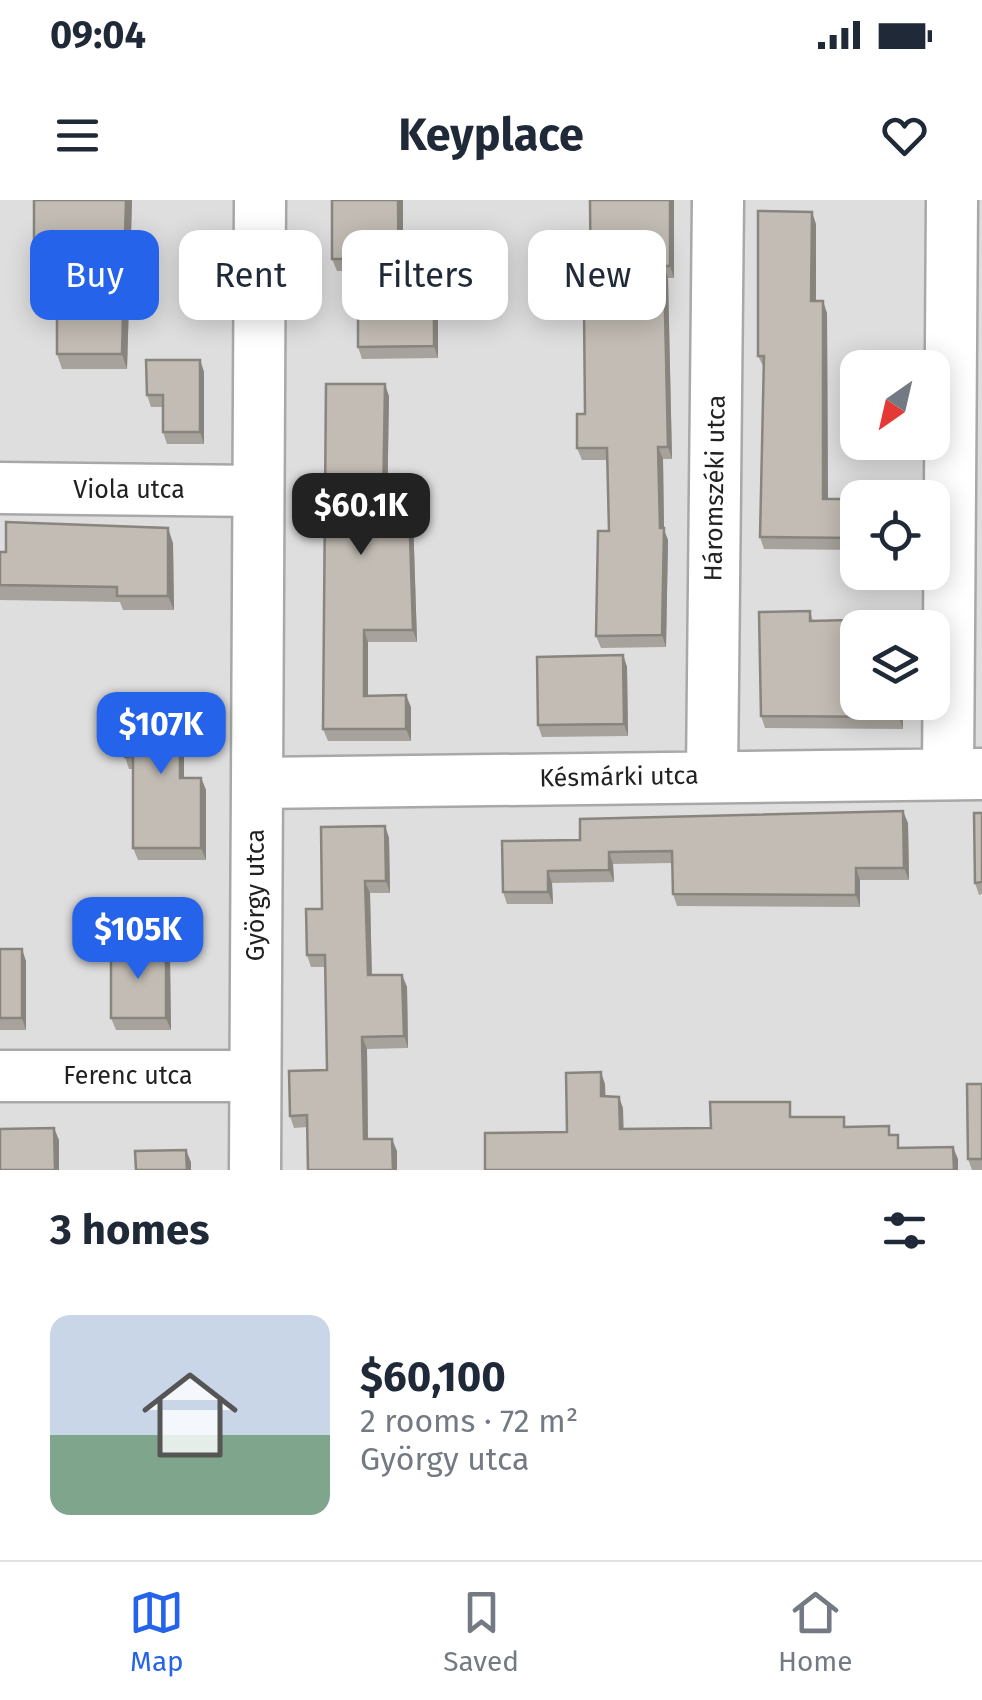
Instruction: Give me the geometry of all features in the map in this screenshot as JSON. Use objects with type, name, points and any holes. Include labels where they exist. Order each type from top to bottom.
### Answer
[{"type":"street","name":"György utca","points":[[255,1170],[260,200]]},
{"type":"street","name":"Háromszéki utca","points":[[712,775],[718,200]]},
{"type":"street","points":[[952,200],[965,774]]},
{"type":"street","name":"Viola utca","points":[[0,488],[258,491]]},
{"type":"street","name":"Késmárki utca","points":[[257,783],[965,774]]},
{"type":"street","name":"Ferenc utca","points":[[0,1076],[255,1076]]},
{"type":"shaded area","points":[[0,200],[982,200],[982,1170],[0,1170]]},
{"type":"building","points":[[34,200],[126,200],[125,230],[34,230]]},
{"type":"building","points":[[332,200],[398,200],[398,230],[342,230],[342,259],[332,259]]},
{"type":"building","points":[[590,200],[670,200],[670,266],[666,266],[666,230],[590,230]]},
{"type":"building","points":[[758,211],[812,212],[811,301],[823,301],[823,499],[840,499],[840,538],[760,537],[764,356],[758,356]]},
{"type":"building","points":[[57,320],[123,320],[122,354],[57,354]]},
{"type":"building","points":[[358,320],[434,320],[434,346],[358,347]]},
{"type":"building","points":[[584,320],[665,320],[668,447],[658,447],[660,528],[664,528],[662,635],[596,636],[598,531],[609,531],[607,448],[577,448],[577,414],[585,414]]},
{"type":"building","points":[[146,360],[200,360],[200,432],[163,432],[163,395],[147,395]]},
{"type":"building","points":[[326,384],[385,384],[383,505],[409,505],[413,630],[364,630],[364,696],[406,695],[406,729],[323,729]]},
{"type":"building","points":[[6,522],[168,528],[168,596],[117,596],[117,587],[0,585],[0,552],[6,552]]},
{"type":"building","points":[[810,611],[810,621],[840,620],[840,717],[761,716],[759,612]]},
{"type":"building","points":[[623,655],[624,724],[538,725],[537,657]]},
{"type":"building","points":[[125,697],[180,697],[180,778],[201,778],[201,848],[133,848],[133,757],[125,757]]},
{"type":"building","points":[[903,811],[904,868],[856,868],[856,895],[673,894],[672,851],[609,852],[609,870],[548,871],[548,892],[503,892],[502,841],[580,840],[580,819]]},
{"type":"building","points":[[974,813],[982,813],[982,882],[975,883]]},
{"type":"building","points":[[385,826],[386,881],[365,881],[368,975],[402,975],[404,1036],[362,1037],[364,1139],[392,1139],[393,1170],[308,1170],[307,1115],[290,1116],[289,1071],[327,1070],[325,955],[307,955],[306,909],[322,909],[321,827]]},
{"type":"building","points":[[111,945],[166,946],[166,1018],[111,1018]]},
{"type":"building","points":[[0,949],[22,949],[22,1018],[0,1018]]},
{"type":"building","points":[[601,1072],[601,1096],[619,1097],[620,1129],[711,1128],[710,1102],[790,1102],[790,1117],[844,1117],[844,1127],[889,1126],[889,1135],[898,1135],[898,1148],[953,1147],[954,1170],[485,1170],[485,1133],[567,1132],[566,1073]]},
{"type":"building","points":[[967,1084],[982,1084],[982,1159],[968,1159]]},
{"type":"building","points":[[54,1128],[55,1170],[0,1170],[0,1129]]},
{"type":"building","points":[[186,1150],[187,1170],[136,1170],[135,1151]]}]
